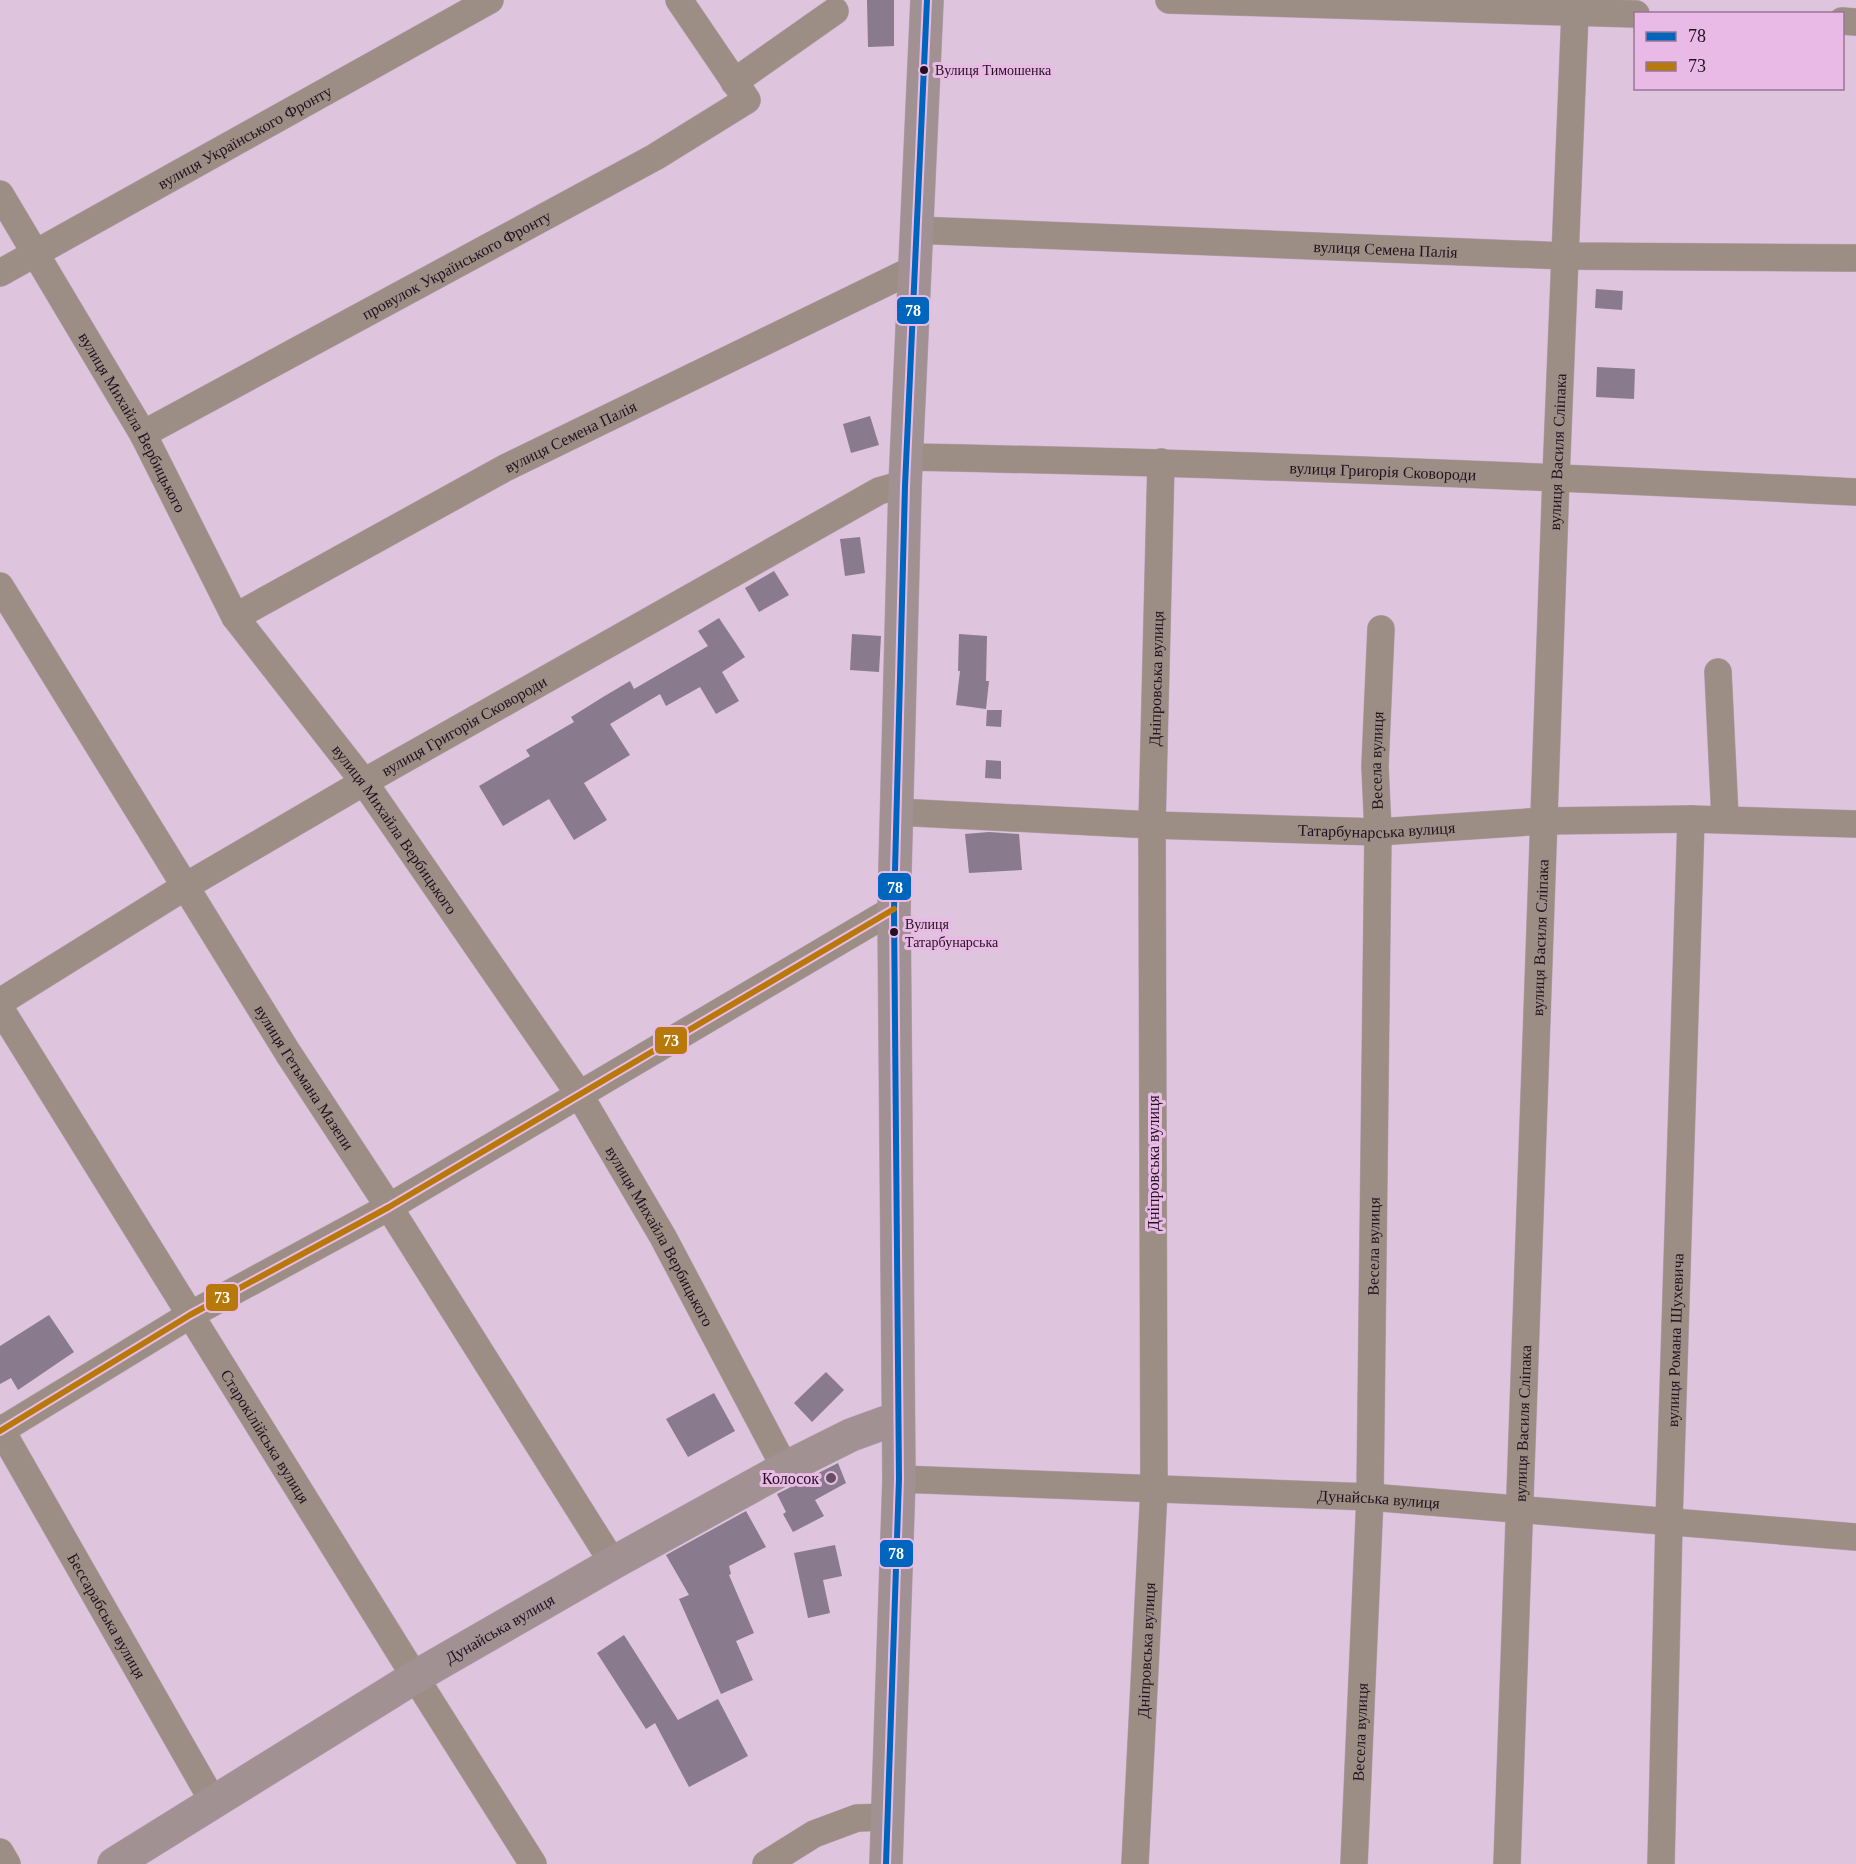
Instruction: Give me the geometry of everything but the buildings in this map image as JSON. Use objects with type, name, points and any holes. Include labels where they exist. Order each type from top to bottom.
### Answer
[{"type":"main road","points":[[886,1864],[899,1479],[894,909],[906,472],[927,0]]},
{"type":"main road","name":"Дунайська вулиця","points":[[114,1864],[414,1677],[613,1563],[785,1468],[851,1435],[884,1423],[898,1422]]},
{"type":"street","name":"вулиця Українського Фронту","points":[[0,273],[490,0]]},
{"type":"street","name":"провулок Українського Фронту","points":[[143,434],[655,157],[747,100],[679,0]]},
{"type":"street","points":[[1169,0],[1634,14]]},
{"type":"street","points":[[734,82],[835,11]]},
{"type":"street","name":"вулиця Василя Сліпака","points":[[1507,1864],[1556,477],[1575,12]]},
{"type":"street","name":"вулиця Михайла Вербицького","points":[[0,194],[143,434],[235,617],[364,782],[579,1094],[668,1246],[785,1468]]},
{"type":"street","name":"вулиця Семена Палія","points":[[915,230],[1565,256],[1856,258]]},
{"type":"street","name":"вулиця Семена Палія","points":[[235,617],[505,468],[914,269]]},
{"type":"street","name":"вулиця Григорія Сковороди","points":[[0,1002],[186,886],[364,782],[879,491],[893,487],[906,472],[1161,462],[1556,477],[1856,492]]},
{"type":"street","name":"Дніпровська вулиця","points":[[1135,1864],[1154,1489],[1152,825],[1161,462]]},
{"type":"street","name":"вулиця Гетьмана Мазепи","points":[[0,586],[288,1053],[389,1207],[613,1563]]},
{"type":"street","name":"Весела вулиця","points":[[1354,1864],[1371,1497],[1378,832],[1375,766],[1381,629]]},
{"type":"street","points":[[1718,672],[1725,818]]},
{"type":"street","name":"Татарбунарська вулиця","points":[[897,812],[1152,825],[1378,832],[1544,821],[1725,818],[1856,824]]},
{"type":"street","name":"вулиця Романа Шухевича","points":[[1661,1864],[1690,819]]},
{"type":"street","points":[[0,1430],[189,1315],[389,1207],[894,909]]},
{"type":"street","name":"Старокілійська вулиця","points":[[0,1008],[414,1677],[533,1864]]},
{"type":"street","name":"Бессарабська вулиця","points":[[0,1430],[214,1803]]},
{"type":"street","name":"Дунайська вулиця","points":[[899,1479],[1371,1497],[1856,1538]]},
{"type":"street","points":[[766,1864],[814,1834],[857,1818],[887,1817]]},
{"type":"street","points":[[0,1852],[7,1864]]},
{"type":"transit line","name":"78","points":[[886,1864],[899,1479],[894,909],[905,486],[927,0]]},
{"type":"transit line","name":"73","points":[[0,1431],[190,1315],[389,1207],[894,909]]},
{"type":"place","name":"Вулиця Тимошенка","points":[[924,70]]},
{"type":"place","name":"Вулиця Татарбунарська","points":[[894,932]]},
{"type":"place","name":"Колосок","points":[[831,1478]]}]
